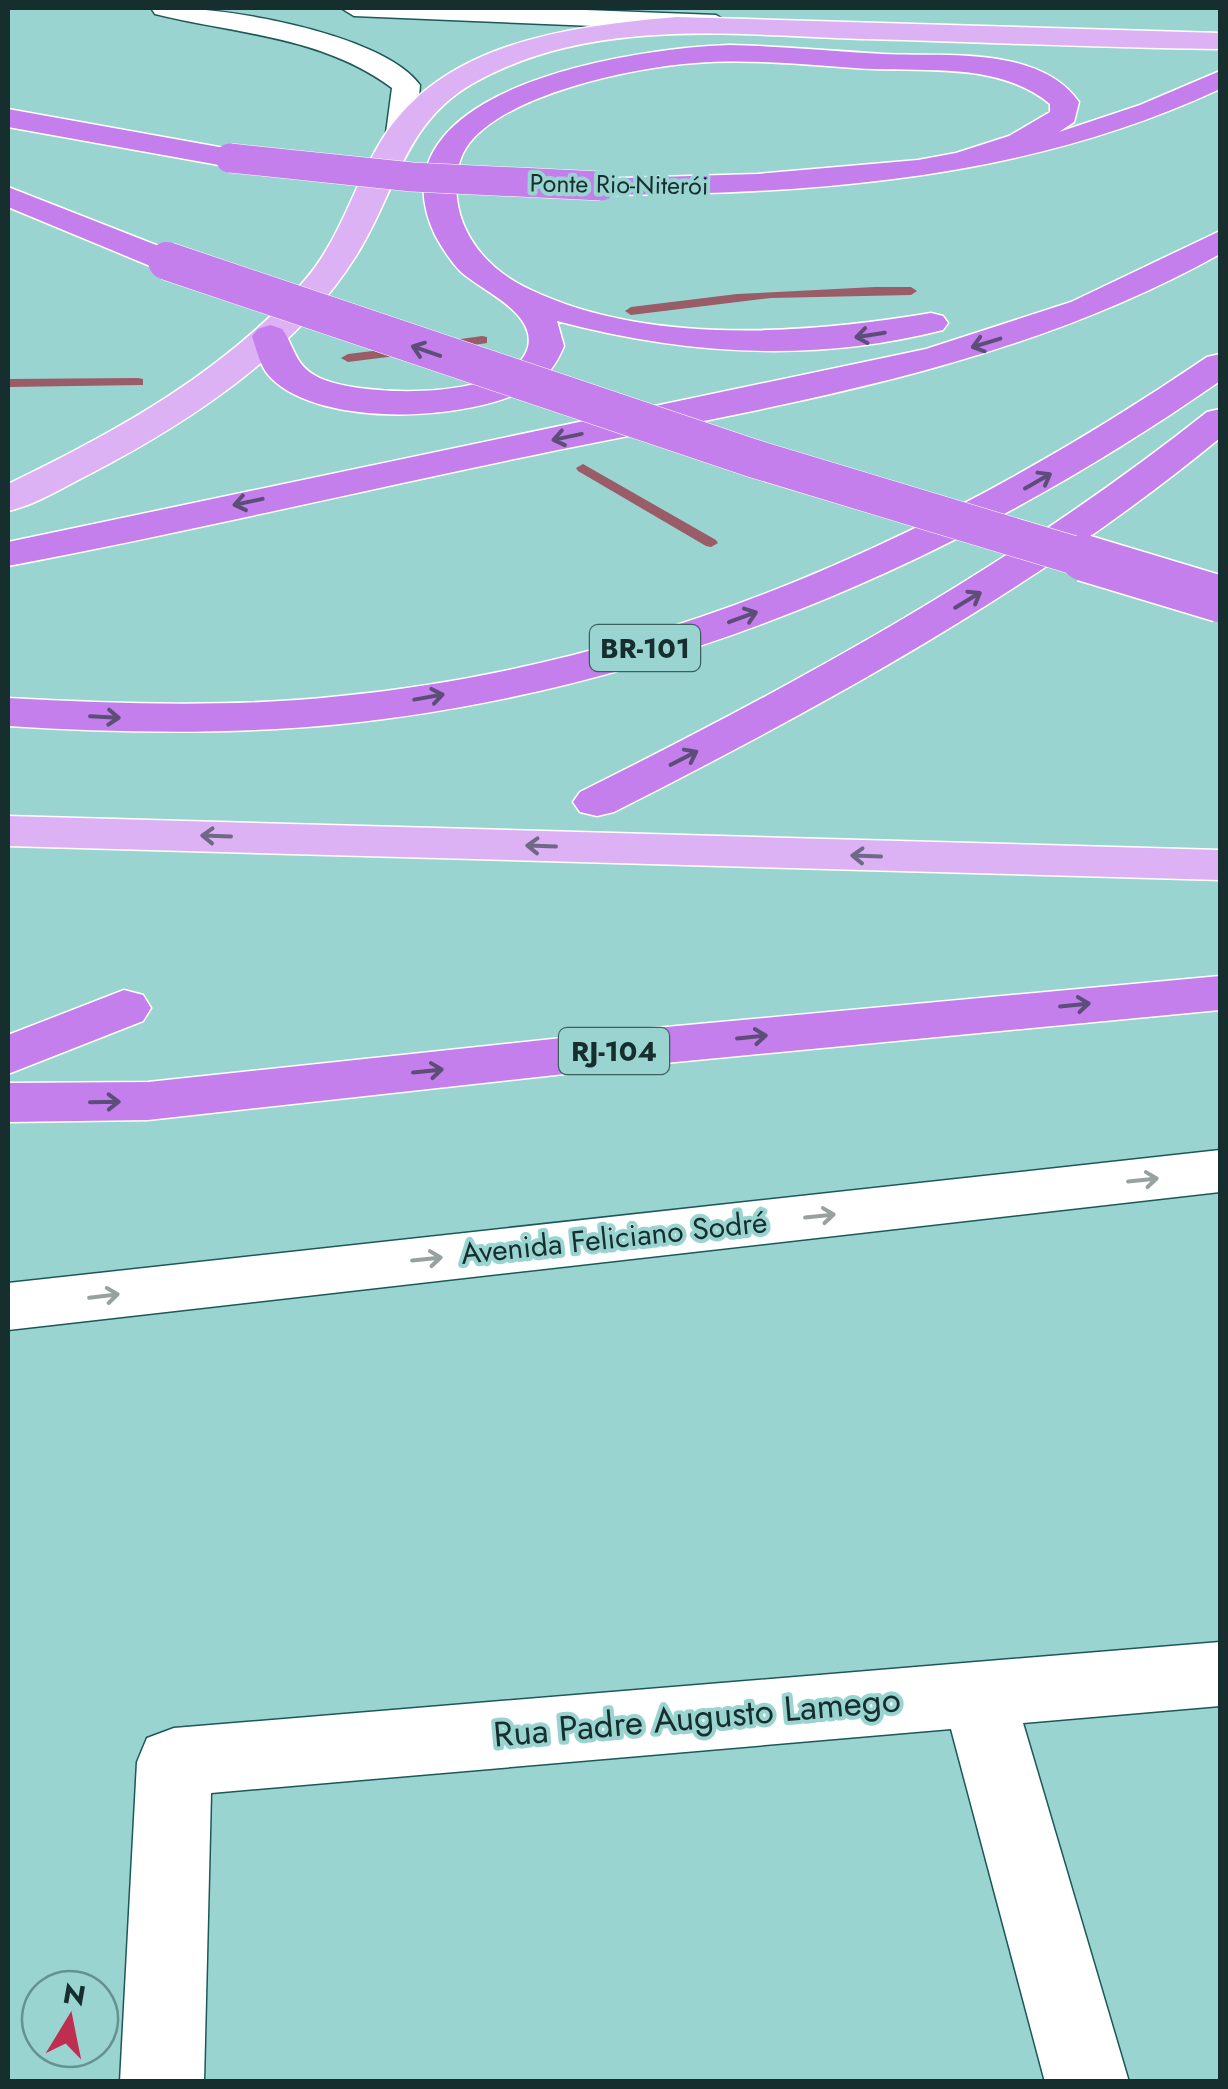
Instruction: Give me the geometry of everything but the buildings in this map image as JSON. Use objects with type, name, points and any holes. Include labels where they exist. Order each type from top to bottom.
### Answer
[{"type":"highway","points":[[270,336],[286,373],[347,398],[416,404],[460,399],[516,381],[538,364],[545,350],[545,330],[536,314],[470,263],[447,230],[441,200],[442,169],[450,147],[465,128],[486,113],[584,75],[637,61],[695,55],[997,68],[1049,87],[1064,102],[1064,116],[1046,130],[967,159]]},
{"type":"highway","name":"Ponte Rio-Niterói","points":[[8,118],[230,158],[412,177],[601,186],[785,183],[967,159],[1122,121],[1184,98],[1220,79]]},
{"type":"highway","points":[[8,196],[167,262],[516,381],[752,458],[1220,599]]},
{"type":"highway","points":[[512,295],[624,331],[700,341],[781,344],[864,336],[964,317],[1220,239]]},
{"type":"highway","points":[[8,554],[924,361],[1078,312],[1182,265],[1220,239]]},
{"type":"highway","name":"BR-101","points":[[8,712],[235,718],[386,705],[559,674],[743,618],[886,558],[1003,500],[1133,427],[1220,366]]},
{"type":"highway","points":[[597,802],[854,669],[1010,575],[1118,501],[1220,420]]},
{"type":"highway","name":"RJ-104","points":[[8,1103],[148,1101],[714,1040],[1220,994]]},
{"type":"highway","points":[[8,1040],[124,1008],[8,1056]]},
{"type":"main road","points":[[8,499],[158,420],[270,336],[319,284],[368,206],[401,133],[436,96],[463,75],[512,54],[623,30],[764,25],[1093,42],[1220,54]]},
{"type":"main road","points":[[486,113],[554,70],[592,56],[664,42],[759,37],[1220,41]]},
{"type":"main road","points":[[8,831],[1220,865]]},
{"type":"street","points":[[164,8],[298,37],[377,63],[406,85],[401,133]]},
{"type":"street","points":[[354,8],[764,25]]},
{"type":"street","name":"Avenida Feliciano Sodré","points":[[8,1307],[1220,1171]]},
{"type":"street","name":"Rua Padre Augusto Lamego","points":[[162,2082],[174,1762],[1220,1674]]},
{"type":"street","points":[[978,1693],[1086,2082]]},
{"type":"waterway","points":[[631,311],[771,295],[911,291]]},
{"type":"waterway","points":[[440,346],[482,340]]},
{"type":"waterway","points":[[348,358],[406,351]]},
{"type":"waterway","points":[[8,383],[138,382]]},
{"type":"waterway","points":[[583,468],[711,543]]}]
